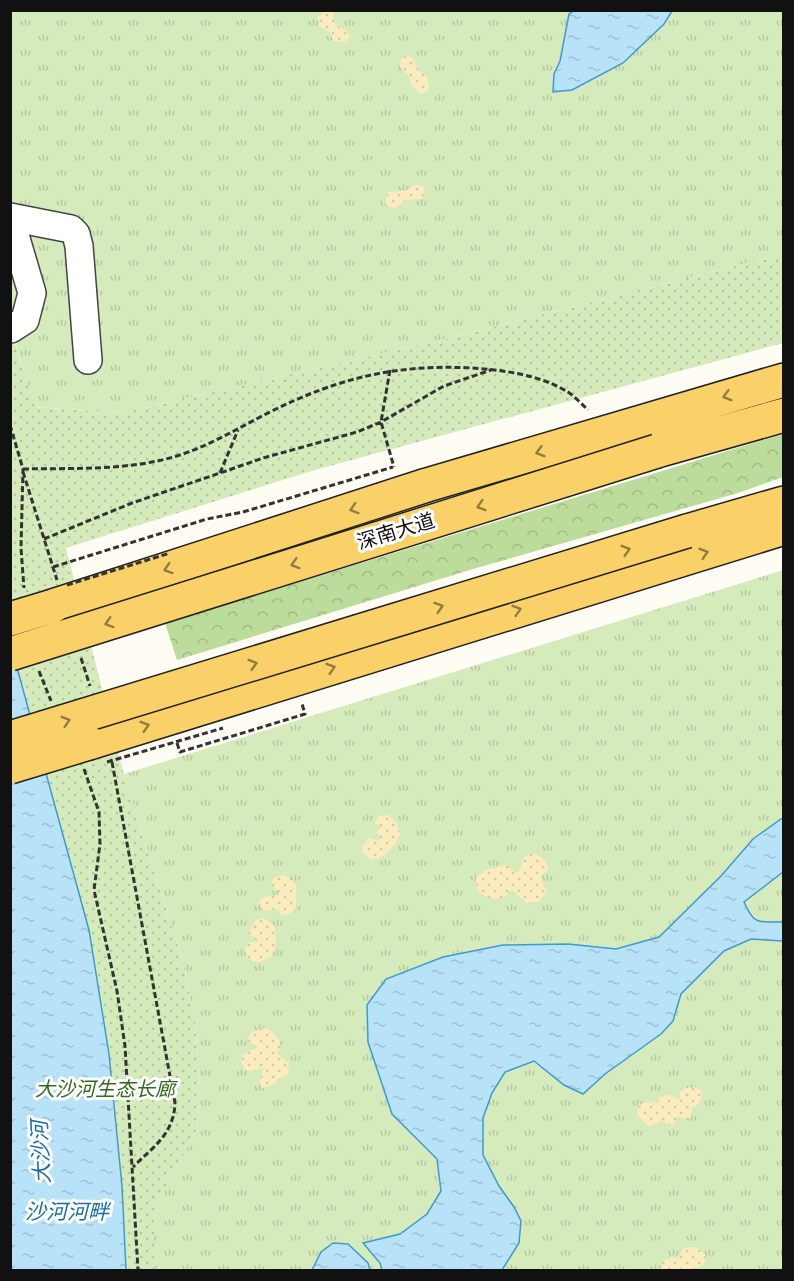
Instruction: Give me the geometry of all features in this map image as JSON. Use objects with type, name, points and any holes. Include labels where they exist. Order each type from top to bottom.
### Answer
[{"type":"main road","points":[[42,602],[783,380]]},
{"type":"main road","name":"深南大道","points":[[24,659],[657,451],[783,415]]},
{"type":"main road","points":[[10,738],[783,502]]},
{"type":"main road","points":[[10,767],[91,758],[783,528]]},
{"type":"lane","points":[[11,329],[24,320],[32,294],[10,218],[71,229],[76,234],[79,246],[88,360]]},
{"type":"path","points":[[23,469],[115,467],[178,456],[209,445],[271,411],[323,389],[390,370],[438,367],[495,369],[551,384],[569,393],[589,411]]},
{"type":"path","points":[[44,539],[132,503],[220,472],[357,432],[381,422],[444,386],[495,369]]},
{"type":"path","points":[[390,370],[381,422],[394,467]]},
{"type":"path","points":[[10,425],[44,539],[42,602]]},
{"type":"path","points":[[220,472],[238,430]]},
{"type":"path","points":[[23,469],[21,538],[42,602]]},
{"type":"path","points":[[42,602],[170,553]]},
{"type":"path","points":[[78,648],[92,693]]},
{"type":"path","points":[[24,659],[55,709]]},
{"type":"path","points":[[175,735],[180,752],[305,714],[302,704]]},
{"type":"path","points":[[91,758],[223,728]]},
{"type":"path","points":[[91,758],[116,780],[175,1103],[175,1116],[163,1138],[133,1167]]},
{"type":"path","points":[[91,758],[99,812],[100,844],[94,890],[117,991],[124,1037],[138,1270]]},
{"type":"green space","points":[[10,11],[783,11],[783,254],[450,338],[122,413],[34,407],[11,328]]},
{"type":"green space","name":"大沙河生态长廊","points":[[783,254],[783,343],[315,470],[66,548],[124,774],[182,960],[195,1019],[200,1087],[197,1129],[158,1202],[154,1224],[154,1270],[11,1270],[10,328],[35,407],[122,413],[450,338]]},
{"type":"green space","points":[[783,434],[783,477],[738,493],[473,569],[177,660],[165,623]]},
{"type":"green space","points":[[783,570],[783,1270],[154,1270],[154,1224],[158,1202],[197,1129],[200,1087],[195,1019],[182,960],[124,774]]},
{"type":"sand","points":[[325,11],[332,11],[335,25],[347,31],[349,36],[347,41],[334,42],[329,31],[319,26],[318,17]]},
{"type":"sand","points":[[407,55],[414,59],[417,70],[427,76],[429,88],[425,92],[419,94],[410,82],[409,75],[400,67],[401,59]]},
{"type":"sand","points":[[414,185],[423,186],[425,190],[423,199],[405,200],[396,208],[387,207],[385,202],[388,192],[405,191]]},
{"type":"sand","points":[[388,815],[396,822],[400,835],[389,851],[382,857],[372,860],[363,853],[362,845],[369,838],[378,841],[381,839],[376,832],[381,827],[375,823],[379,816]]},
{"type":"sand","points":[[531,854],[542,858],[548,869],[540,877],[547,891],[540,901],[527,903],[512,890],[508,891],[506,897],[493,899],[477,890],[476,878],[486,870],[506,865],[515,872],[519,872],[524,857]]},
{"type":"sand","points":[[282,875],[291,878],[296,885],[296,909],[287,915],[281,914],[278,909],[264,911],[259,901],[265,897],[278,895],[279,892],[271,885],[273,879]]},
{"type":"sand","points":[[264,918],[275,927],[276,946],[271,957],[257,963],[247,958],[245,950],[249,943],[259,941],[248,933],[256,920]]},
{"type":"sand","points":[[263,1028],[270,1030],[277,1037],[281,1047],[277,1053],[288,1063],[289,1072],[271,1086],[263,1088],[259,1081],[262,1068],[255,1071],[246,1070],[241,1058],[247,1052],[255,1049],[256,1045],[248,1039],[252,1032]]},
{"type":"sand","points":[[696,1087],[702,1095],[701,1100],[692,1108],[691,1118],[677,1116],[675,1124],[671,1126],[661,1120],[650,1127],[638,1116],[638,1109],[643,1103],[652,1101],[657,1104],[659,1098],[667,1095],[680,1100],[680,1089]]},
{"type":"sand","points":[[696,1247],[705,1254],[703,1265],[692,1270],[661,1270],[663,1261],[670,1257],[678,1258],[684,1248]]},
{"type":"water","points":[[575,10],[672,11],[664,24],[623,63],[572,90],[553,92],[554,74],[560,61],[569,14]]},
{"type":"water","name":"沙河河畔","points":[[10,642],[89,930],[109,1054],[122,1186],[126,1270],[11,1270]]},
{"type":"water","points":[[783,819],[783,872],[744,902],[755,919],[763,922],[783,922],[783,941],[751,939],[724,951],[681,994],[673,1021],[661,1034],[605,1074],[583,1094],[564,1085],[534,1061],[505,1072],[492,1093],[483,1118],[483,1155],[521,1221],[519,1243],[502,1270],[382,1270],[380,1263],[363,1243],[400,1234],[427,1214],[441,1191],[437,1159],[392,1114],[368,1042],[367,1005],[386,979],[443,957],[503,945],[568,944],[616,949],[659,937],[721,876],[753,839]]},
{"type":"water","points":[[333,1243],[348,1244],[368,1263],[370,1270],[312,1270],[321,1252]]},
{"type":"water label","name":"大沙河","points":[[42,1152]]}]
